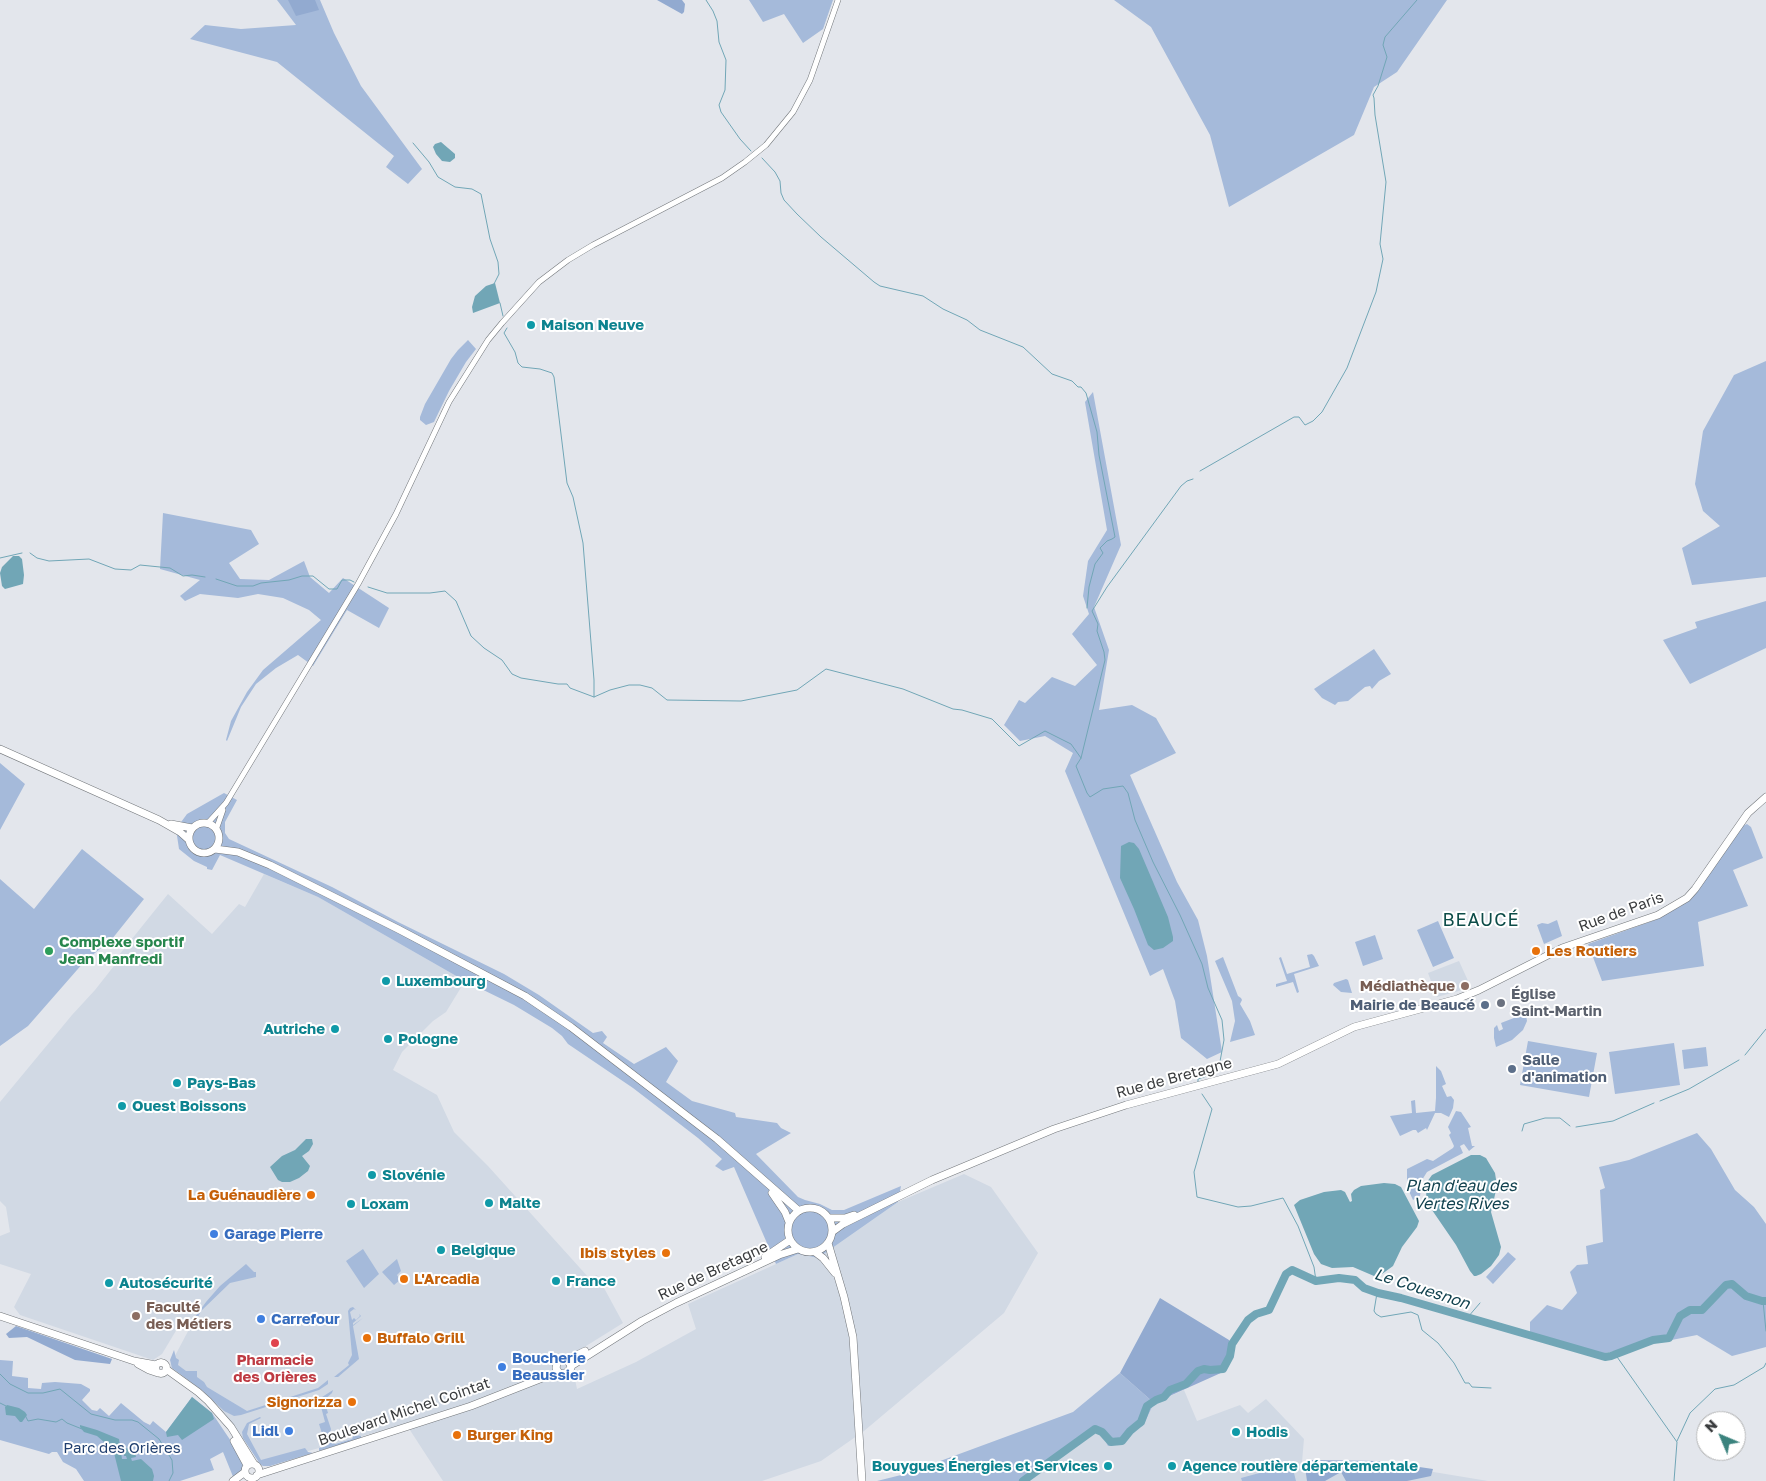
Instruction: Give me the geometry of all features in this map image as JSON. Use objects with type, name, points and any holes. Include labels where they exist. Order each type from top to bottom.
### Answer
[{"type":"main road","points":[[0,749],[159,820],[180,832],[188,840],[191,847],[201,854],[215,849],[238,852]]},
{"type":"main road","name":"Rue de Paris","points":[[1476,992],[1562,948],[1645,921],[1680,903],[1695,889],[1748,813],[1766,798]]},
{"type":"main road","points":[[159,820],[186,828],[207,824],[216,830],[219,839],[238,852],[270,865],[398,929],[540,1005],[717,1139],[799,1211]]},
{"type":"main road","points":[[188,840],[192,828]]},
{"type":"main road","points":[[215,849],[219,839]]},
{"type":"main road","name":"Rue de Bretagne","points":[[832,1232],[838,1226],[956,1170],[1082,1119],[1126,1105],[1278,1064],[1354,1027],[1438,1005],[1476,992]]},
{"type":"main road","points":[[765,1183],[785,1212],[789,1222],[788,1234],[790,1240],[798,1249],[806,1252],[815,1252],[828,1243],[832,1226],[829,1218],[819,1210],[812,1208],[799,1211],[789,1222]]},
{"type":"main road","name":"Rue de Bretagne","points":[[829,1218],[845,1218],[884,1204]]},
{"type":"main road","name":"Rue de Bretagne","points":[[641,1319],[767,1256],[790,1240]]},
{"type":"main road","points":[[828,1243],[853,1337],[862,1481]]},
{"type":"main road","name":"Rue de Bretagne","points":[[641,1319],[779,1255],[798,1249]]},
{"type":"main road","points":[[815,1252],[823,1258],[837,1277]]},
{"type":"main road","points":[[0,1317],[160,1370],[194,1388],[231,1427],[252,1470]]},
{"type":"main road","points":[[569,1363],[599,1342],[641,1319]]},
{"type":"main road","points":[[569,1363],[594,1351],[641,1319]]},
{"type":"main road","points":[[594,1351],[599,1342]]},
{"type":"main road","name":"Boulevard Michel Cointat","points":[[233,1481],[252,1470],[283,1467],[471,1406],[533,1381],[559,1373],[567,1373],[569,1363],[559,1360],[556,1366],[549,1372],[533,1381]]},
{"type":"main road","points":[[134,1361],[142,1366],[160,1370]]},
{"type":"main road","points":[[556,1366],[559,1373]]},
{"type":"main road","name":"Boulevard Michel Cointat","points":[[241,1481],[252,1470]]},
{"type":"street","points":[[216,830],[226,803],[358,584],[396,514],[449,402],[475,359],[497,329],[539,282],[568,260],[722,178],[746,162],[766,145],[793,112],[804,92],[816,64],[838,0]]},
{"type":"street","points":[[207,824],[226,803]]},
{"type":"shaded area","points":[[288,0],[315,0],[319,10],[296,16]]},
{"type":"shaded area","points":[[657,0],[682,0],[685,4],[684,12],[682,14]]},
{"type":"shaded area","points":[[264,874],[318,897],[465,981],[446,1012],[433,1021],[402,1052],[393,1070],[437,1095],[454,1132],[488,1166],[589,1278],[597,1275],[623,1323],[570,1356],[577,1389],[636,1362],[696,1329],[688,1304],[798,1254],[818,1258],[898,1202],[964,1174],[991,1187],[1038,1253],[1004,1313],[864,1431],[821,1461],[762,1481],[443,1481],[406,1424],[261,1464],[231,1423],[182,1375],[169,1367],[194,1320],[179,1320],[180,1324],[162,1354],[153,1360],[20,1315],[14,1307],[31,1274],[0,1264],[0,1236],[10,1232],[6,1207],[0,1201],[0,1102],[95,990],[121,957],[119,955],[168,894],[212,934],[239,904],[245,907]]},
{"type":"shaded area","points":[[1459,961],[1469,983],[1460,985],[1462,990],[1437,997],[1428,973]]},
{"type":"shaded area","points":[[1160,1298],[1229,1340],[1235,1350],[1223,1372],[1154,1403],[1120,1373]]},
{"type":"shaded area","points":[[16,1326],[112,1359],[110,1364],[75,1360],[27,1337],[9,1338],[6,1334]]},
{"type":"shaded area","points":[[1184,1390],[1197,1421],[1240,1405],[1248,1413],[1266,1399],[1304,1439],[1302,1462],[1379,1463],[1488,1481],[1028,1481],[1076,1439],[1084,1439],[1093,1430],[1098,1429],[1130,1431],[1143,1426],[1154,1403]]},
{"type":"shaded area","points":[[1310,1460],[1378,1461],[1433,1469],[1431,1476],[1407,1481],[1346,1481],[1341,1472],[1325,1481],[1307,1481],[1305,1467]]},
{"type":"green space","points":[[277,0],[320,0],[334,33],[361,86],[422,169],[408,184],[386,167],[394,156],[277,62],[190,39],[205,25],[241,29],[296,25]]},
{"type":"green space","points":[[749,0],[833,0],[823,29],[803,43],[784,14],[763,22]]},
{"type":"green space","points":[[1114,0],[1447,0],[1397,72],[1374,87],[1354,135],[1229,207],[1210,135],[1151,27]]},
{"type":"green space","points":[[468,340],[476,349],[449,391],[434,422],[426,425],[420,420],[425,404],[451,359]]},
{"type":"green space","points":[[1766,361],[1766,577],[1692,585],[1682,548],[1720,526],[1703,511],[1695,484],[1703,431],[1734,375]]},
{"type":"green space","points":[[1093,392],[1121,545],[1094,607],[1109,650],[1099,710],[1132,705],[1156,718],[1176,753],[1130,775],[1177,882],[1198,920],[1207,956],[1222,1052],[1207,1059],[1181,1038],[1175,1001],[1163,969],[1150,976],[1065,771],[1073,753],[1045,736],[1020,741],[1004,725],[1019,700],[1025,703],[1052,677],[1075,686],[1097,665],[1072,634],[1089,614],[1083,596],[1088,561],[1107,530],[1085,402]]},
{"type":"green space","points":[[163,513],[251,530],[259,544],[229,563],[240,579],[269,580],[304,561],[310,577],[329,593],[343,578],[389,608],[379,628],[347,610],[313,666],[298,655],[276,668],[256,684],[241,707],[227,741],[231,721],[247,692],[263,670],[321,620],[309,610],[283,598],[258,594],[238,598],[200,594],[185,601],[180,596],[200,580],[160,569]]},
{"type":"green space","points":[[1766,601],[1766,648],[1690,684],[1663,640],[1697,628],[1695,622]]},
{"type":"green space","points":[[1374,649],[1391,674],[1379,681],[1372,689],[1370,686],[1365,687],[1348,701],[1338,702],[1335,705],[1322,698],[1314,689]]},
{"type":"green space","points":[[0,763],[25,784],[0,830]]},
{"type":"green space","points":[[224,793],[237,800],[225,822],[225,833],[229,839],[332,887],[504,974],[539,995],[593,1033],[602,1031],[607,1037],[603,1043],[634,1064],[666,1047],[678,1061],[666,1082],[692,1101],[735,1113],[736,1117],[777,1123],[781,1128],[791,1133],[756,1154],[798,1197],[832,1210],[844,1210],[901,1186],[898,1202],[818,1258],[798,1254],[776,1264],[734,1167],[723,1171],[715,1166],[722,1159],[698,1138],[633,1088],[568,1044],[552,1028],[514,1005],[465,981],[318,897],[220,855],[212,870],[207,869],[207,867],[194,861],[179,849],[176,829],[187,814]]},
{"type":"green space","points":[[1747,824],[1751,827],[1763,858],[1733,870],[1748,906],[1698,922],[1704,966],[1602,981],[1588,944],[1655,920],[1681,906],[1699,889],[1742,826]]},
{"type":"green space","name":"Complexe sportif Jean Manfredi","points":[[82,849],[144,899],[112,939],[84,962],[28,1026],[0,1046],[0,879],[34,909]]},
{"type":"green space","points":[[1557,920],[1562,936],[1544,944],[1537,925],[1542,923],[1548,924]]},
{"type":"green space","points":[[1438,921],[1454,958],[1433,967],[1417,930]]},
{"type":"green space","points":[[1375,935],[1383,959],[1363,966],[1355,942]]},
{"type":"green space","points":[[1312,954],[1319,966],[1294,974],[1299,992],[1297,993],[1293,982],[1276,987],[1276,984],[1287,981],[1279,958],[1281,957],[1287,974],[1310,967],[1307,955]]},
{"type":"green space","points":[[1223,957],[1238,996],[1242,1000],[1240,1004],[1250,1021],[1255,1035],[1230,1042],[1235,1021],[1232,1001],[1215,961]]},
{"type":"green space","points":[[1346,979],[1352,993],[1341,992],[1333,985]]},
{"type":"green space","points":[[1524,1014],[1527,1021],[1523,1030],[1512,1040],[1496,1047],[1494,1028],[1497,1025],[1499,1031],[1503,1029],[1501,1023]]},
{"type":"green space","points":[[1528,1041],[1597,1053],[1589,1097],[1520,1085]]},
{"type":"green space","points":[[1674,1043],[1680,1085],[1615,1094],[1609,1052]]},
{"type":"green space","points":[[1706,1047],[1708,1066],[1684,1069],[1682,1050]]},
{"type":"green space","points":[[1436,1066],[1441,1071],[1446,1084],[1442,1086],[1447,1097],[1451,1096],[1454,1100],[1449,1117],[1441,1113],[1435,1113],[1427,1130],[1426,1128],[1418,1133],[1416,1130],[1413,1130],[1400,1136],[1390,1116],[1412,1113],[1411,1101],[1415,1100],[1416,1113],[1435,1111]]},
{"type":"green space","points":[[1456,1111],[1461,1112],[1471,1127],[1468,1128],[1472,1146],[1475,1146],[1469,1151],[1464,1144],[1460,1146],[1463,1153],[1427,1172],[1422,1180],[1420,1196],[1413,1200],[1407,1187],[1407,1169],[1427,1159],[1433,1161],[1453,1148],[1454,1146],[1449,1135],[1451,1133],[1448,1127]]},
{"type":"green space","points":[[1697,1133],[1711,1149],[1735,1190],[1754,1207],[1766,1224],[1766,1347],[1732,1356],[1697,1335],[1595,1355],[1530,1333],[1530,1322],[1547,1305],[1562,1310],[1577,1293],[1570,1272],[1577,1265],[1588,1264],[1586,1246],[1603,1242],[1600,1190],[1605,1188],[1599,1167],[1629,1160]]},
{"type":"green space","points":[[363,1249],[379,1274],[364,1288],[346,1261]]},
{"type":"green space","points":[[1508,1252],[1516,1259],[1493,1284],[1486,1277]]},
{"type":"green space","points":[[397,1259],[401,1271],[397,1275],[400,1280],[394,1285],[382,1272]]},
{"type":"green space","points":[[246,1264],[256,1272],[256,1277],[230,1283],[201,1311],[195,1323],[192,1321],[220,1286]]},
{"type":"green space","points":[[353,1307],[356,1310],[354,1309],[350,1312],[352,1320],[354,1318],[356,1320],[360,1316],[359,1314],[361,1316],[353,1325],[363,1318],[353,1326],[359,1359],[338,1377],[334,1377],[349,1365],[348,1363],[352,1355],[348,1311]]},
{"type":"green space","points":[[174,1350],[176,1358],[179,1360],[178,1365],[186,1371],[197,1371],[197,1377],[207,1387],[247,1411],[318,1388],[328,1380],[328,1384],[319,1390],[234,1416],[224,1411],[203,1391],[172,1368],[170,1360]]},
{"type":"green space","name":"Parc des Orières","points":[[0,1360],[13,1361],[12,1376],[28,1378],[28,1388],[41,1389],[42,1383],[55,1382],[81,1384],[90,1389],[82,1400],[92,1410],[97,1411],[100,1408],[109,1416],[121,1403],[144,1422],[150,1425],[153,1421],[166,1432],[192,1397],[212,1413],[239,1453],[243,1462],[242,1471],[234,1479],[223,1452],[210,1459],[214,1470],[180,1481],[84,1481],[76,1469],[63,1462],[57,1452],[49,1454],[0,1440]]},
{"type":"green space","points":[[1120,1373],[1154,1403],[1143,1426],[1130,1431],[1124,1443],[1108,1446],[1099,1429],[1093,1430],[1084,1439],[1076,1439],[1028,1481],[877,1481],[905,1474],[1073,1412]]},
{"type":"green space","points":[[333,1390],[324,1400],[331,1429],[329,1438],[335,1444],[352,1439],[354,1435],[361,1436],[361,1438],[319,1451],[319,1448],[326,1446],[319,1424],[325,1422],[319,1399]]},
{"type":"green space","points":[[260,1417],[249,1424],[247,1434],[261,1460],[305,1448],[308,1452],[313,1453],[270,1466],[260,1464],[243,1438],[242,1432],[247,1423]]},
{"type":"green space","points":[[1289,1465],[1293,1469],[1296,1481],[1242,1481],[1241,1478]]},
{"type":"water","points":[[441,142],[455,154],[455,158],[450,162],[442,161],[436,154],[433,147]]},
{"type":"water","points":[[495,283],[500,303],[473,313],[472,307],[475,296],[486,286]]},
{"type":"water","points":[[13,556],[19,556],[22,559],[23,584],[5,589],[2,586],[0,573],[2,567]]},
{"type":"water","points":[[1129,842],[1134,843],[1139,849],[1168,917],[1173,941],[1163,948],[1154,950],[1148,945],[1120,878],[1121,846]]},
{"type":"water","points":[[306,1139],[312,1139],[313,1144],[309,1151],[302,1156],[310,1166],[308,1171],[290,1182],[278,1180],[270,1167],[282,1156],[295,1150]]},
{"type":"water","name":"Plan d'eau des Vertes Rives","points":[[1471,1155],[1480,1155],[1486,1158],[1495,1173],[1497,1186],[1491,1212],[1501,1247],[1499,1255],[1491,1266],[1476,1276],[1470,1271],[1426,1198],[1427,1182],[1432,1175]]},
{"type":"water","points":[[1384,1183],[1395,1184],[1401,1187],[1419,1221],[1417,1227],[1402,1247],[1393,1266],[1382,1274],[1374,1276],[1353,1267],[1332,1268],[1321,1264],[1314,1254],[1294,1205],[1300,1200],[1324,1192],[1341,1190],[1345,1192],[1350,1202],[1352,1201],[1351,1194],[1361,1186]]},
{"type":"water","points":[[192,1397],[212,1413],[214,1419],[182,1440],[178,1435],[167,1437],[166,1432]]},
{"type":"water","points":[[7,1405],[19,1408],[25,1412],[27,1415],[22,1422],[15,1416],[6,1415],[5,1407]]},
{"type":"water","points":[[80,1425],[119,1439],[122,1459],[127,1459],[124,1456],[124,1449],[129,1448],[135,1453],[136,1457],[131,1458],[132,1461],[141,1459],[152,1469],[153,1481],[121,1481],[111,1448],[97,1436],[84,1432]]},
{"type":"waterway","points":[[706,0],[717,21],[719,42],[726,60],[725,90],[719,105],[721,112],[751,151]]},
{"type":"waterway","points":[[1200,471],[1294,417],[1299,417],[1305,425],[1313,421],[1322,412],[1347,368],[1376,292],[1383,259],[1380,244],[1386,182],[1373,95],[1378,86],[1387,57],[1383,45],[1385,37],[1417,0]]},
{"type":"waterway","points":[[413,143],[429,162],[438,177],[455,187],[472,189],[481,194],[490,239],[498,262],[499,274],[494,284]]},
{"type":"waterway","points":[[762,158],[775,172],[780,181],[784,200],[821,237],[874,282],[880,286],[923,296],[943,309],[967,320],[980,330],[1023,347],[1052,374],[1072,381],[1086,393],[1097,432],[1099,455],[1115,537],[1107,541],[1100,548],[1103,553],[1095,564],[1089,587],[1087,608]]},
{"type":"waterway","points":[[500,303],[503,316]]},
{"type":"waterway","points":[[507,328],[504,333],[515,352],[518,363],[522,367],[540,369],[552,373],[554,377],[567,483],[573,497],[583,543],[594,697]]},
{"type":"waterway","points":[[1193,479],[1181,486],[1107,587],[1092,611],[1098,624],[1097,631],[1105,660],[1081,758],[1076,766],[1090,797],[1103,789],[1123,786],[1128,793],[1135,820],[1153,862],[1202,964],[1208,988],[1222,1020],[1224,1040],[1218,1072],[1198,1079],[1198,1082]]},
{"type":"waterway","points":[[0,558],[22,553]]},
{"type":"waterway","points":[[30,553],[37,558],[49,561],[89,559],[115,569],[131,570],[140,565],[170,568],[183,576],[205,577]]},
{"type":"waterway","points":[[216,579],[237,586],[253,586],[302,576],[313,576],[329,589],[337,589],[342,580],[354,582]]},
{"type":"waterway","points":[[368,587],[387,593],[445,591],[456,601],[471,636],[484,648],[502,660],[512,674],[521,678],[567,684],[570,688],[594,697],[629,685],[640,685],[652,688],[667,700],[741,701],[797,690],[826,669],[903,689],[953,709],[992,719],[1019,746],[1045,731],[1071,744],[1081,758]]},
{"type":"waterway","points":[[1745,1055],[1766,1029]]},
{"type":"waterway","points":[[1660,1101],[1689,1089],[1739,1060]]},
{"type":"waterway","points":[[1202,1094],[1212,1109],[1194,1172],[1197,1197],[1238,1207],[1251,1206],[1283,1198],[1298,1226],[1314,1267],[1316,1281]]},
{"type":"waterway","points":[[1576,1127],[1613,1121],[1654,1103]]},
{"type":"waterway","points":[[1522,1131],[1524,1124],[1545,1118],[1560,1118],[1570,1126]]},
{"type":"waterway","name":"Le Couesnon","points":[[1023,1481],[1095,1429],[1102,1432],[1111,1442],[1122,1441],[1141,1422],[1147,1406],[1164,1397],[1170,1390],[1186,1384],[1198,1371],[1204,1369],[1223,1369],[1230,1356],[1232,1344],[1248,1320],[1256,1314],[1269,1310],[1286,1274],[1292,1270],[1316,1281],[1339,1278],[1355,1280],[1364,1288],[1378,1293],[1605,1357],[1653,1340],[1669,1338],[1680,1316],[1690,1310],[1702,1310],[1726,1285],[1732,1284],[1746,1296],[1766,1301]]},
{"type":"waterway","points":[[1377,1293],[1374,1311],[1376,1314],[1381,1317],[1411,1312],[1418,1315],[1422,1330],[1438,1343],[1454,1363],[1465,1383],[1469,1383],[1472,1387],[1491,1388]]},
{"type":"waterway","points":[[1763,1301],[1766,1331]]},
{"type":"waterway","points":[[1468,1317],[1480,1303]]},
{"type":"waterway","points":[[1615,1354],[1677,1442],[1674,1481]]},
{"type":"waterway","points":[[1677,1441],[1690,1413],[1715,1389],[1734,1385],[1764,1367],[1766,1363]]},
{"type":"waterway","points":[[0,1374],[10,1384],[28,1393],[43,1393],[60,1389],[91,1414],[115,1420],[138,1422],[159,1439],[172,1460],[173,1473],[169,1481]]},
{"type":"waterway","points":[[0,1403],[6,1406]]},
{"type":"waterway","points":[[25,1415],[28,1421],[38,1419],[56,1422],[62,1419],[82,1429]]},
{"type":"place","name":"Maison Neuve","points":[[531,325]]},
{"type":"place","name":"Complexe sportif Jean Manfredi","points":[[49,951]]},
{"type":"place","name":"Les Routiers","points":[[1536,951]]},
{"type":"place","name":"Luxembourg","points":[[386,981]]},
{"type":"place","name":"Médiathèque","points":[[1465,986]]},
{"type":"place","name":"Église Saint-Martin","points":[[1501,1003]]},
{"type":"place","name":"Mairie de Beaucé","points":[[1485,1005]]},
{"type":"place","name":"Autriche","points":[[335,1029]]},
{"type":"place","name":"Pologne","points":[[388,1039]]},
{"type":"place","name":"Salle d'animation","points":[[1512,1069]]},
{"type":"place","name":"Pays-Bas","points":[[177,1083]]},
{"type":"place","name":"Ouest Boissons","points":[[122,1106]]},
{"type":"place","name":"Slovénie","points":[[372,1175]]},
{"type":"place","name":"La Guénaudière","points":[[311,1195]]},
{"type":"place","name":"Malte","points":[[489,1203]]},
{"type":"place","name":"Loxam","points":[[351,1204]]},
{"type":"place","name":"Garage Pierre","points":[[214,1234]]},
{"type":"place","name":"Belgique","points":[[441,1250]]},
{"type":"place","name":"Ibis styles","points":[[666,1253]]},
{"type":"place","name":"L'Arcadia","points":[[404,1279]]},
{"type":"place","name":"France","points":[[556,1281]]},
{"type":"place","name":"Autosécurité","points":[[109,1283]]},
{"type":"place","name":"Faculté des Métiers","points":[[136,1316]]},
{"type":"place","name":"Carrefour","points":[[261,1319]]},
{"type":"place","name":"Buffalo Grill","points":[[367,1338]]},
{"type":"place","name":"Pharmacie des Orières","points":[[275,1343]]},
{"type":"place","name":"Boucherie Beaussier","points":[[502,1367]]},
{"type":"place","name":"Signorizza","points":[[352,1402]]},
{"type":"place","name":"Lidl","points":[[289,1431]]},
{"type":"place","name":"Hodis","points":[[1236,1432]]},
{"type":"place","name":"Burger King","points":[[457,1435]]},
{"type":"place","name":"Bouygues Énergies et Services","points":[[1108,1466]]},
{"type":"place","name":"Agence routière départementale","points":[[1172,1466]]},
{"type":"district","name":"BEAUCÉ","points":[[1481,920]]}]
